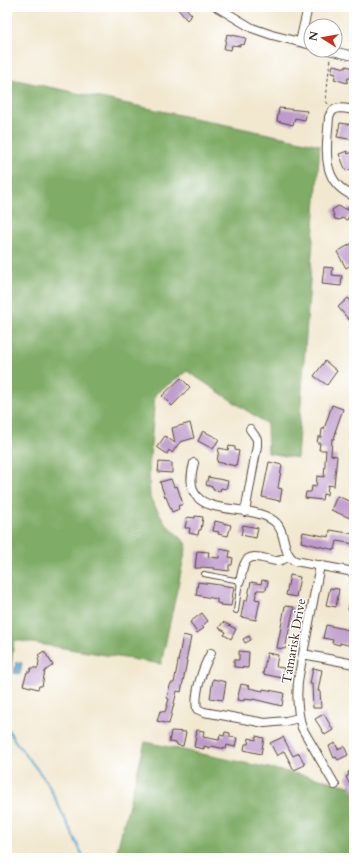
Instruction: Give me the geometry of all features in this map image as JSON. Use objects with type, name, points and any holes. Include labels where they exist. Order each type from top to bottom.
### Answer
[{"type":"street","points":[[217,7],[252,28],[303,43]]},
{"type":"street","points":[[300,42],[308,7]]},
{"type":"street","points":[[343,54],[354,56]]},
{"type":"street","points":[[354,110],[333,109],[329,117],[326,152],[328,167],[338,185],[346,193],[354,196]]},
{"type":"street","points":[[245,512],[257,446],[257,439],[250,429]]},
{"type":"street","points":[[354,452],[354,460]]},
{"type":"street","points":[[194,463],[191,475],[191,484],[192,489],[199,498],[213,506],[263,515],[276,523],[280,528],[289,556],[295,561],[354,572]]},
{"type":"street","points":[[240,581],[244,564],[249,558],[253,557],[276,561],[282,560],[289,556]]},
{"type":"street","name":"Tamarisk Drive","points":[[320,565],[297,686],[299,718],[302,728],[313,749],[335,785]]},
{"type":"street","points":[[211,653],[205,663],[202,674],[197,698],[197,709],[204,712],[265,723],[299,718]]},
{"type":"street","points":[[303,654],[354,664]]},
{"type":"lane","points":[[204,574],[240,581],[236,611]]},
{"type":"path","points":[[330,58],[326,101],[333,109]]},
{"type":"green space","points":[[7,78],[320,145],[297,458],[268,453],[267,424],[187,371],[155,394],[149,471],[150,498],[166,524],[187,544],[161,664],[14,640],[9,689],[7,688]]},
{"type":"green space","points":[[145,742],[354,787],[354,858],[115,858]]},
{"type":"water","points":[[16,662],[22,663],[20,674],[14,673]]},
{"type":"building","points":[[176,7],[185,7],[192,15],[187,20]]},
{"type":"building","points":[[227,34],[246,38],[244,45],[232,45],[231,50],[224,49]]},
{"type":"building","points":[[333,65],[354,68],[351,78],[348,78],[347,83],[334,79],[336,74],[331,73]]},
{"type":"building","points":[[279,108],[307,111],[305,120],[295,118],[293,125],[277,121]]},
{"type":"building","points":[[340,123],[354,125],[354,140],[337,137]]},
{"type":"building","points":[[347,151],[348,154],[354,151],[354,168],[346,171],[339,154]]},
{"type":"building","points":[[338,206],[348,210],[348,207],[354,209],[353,217],[349,216],[347,220],[341,218],[340,220],[335,219],[332,210]]},
{"type":"building","points":[[354,242],[354,263],[346,268],[337,252]]},
{"type":"building","points":[[324,267],[333,268],[332,275],[342,276],[341,286],[322,284]]},
{"type":"building","points":[[348,298],[354,304],[351,307],[354,311],[354,318],[350,321],[338,307]]},
{"type":"building","points":[[325,361],[337,371],[327,385],[314,376]]},
{"type":"building","points":[[181,378],[190,387],[172,406],[162,396]]},
{"type":"building","points":[[332,405],[343,409],[334,439],[332,439],[331,455],[337,456],[334,486],[328,485],[327,495],[323,494],[322,500],[305,498],[306,492],[311,492],[312,486],[316,487],[317,476],[324,477],[326,450],[319,450],[320,443],[317,443],[318,437],[321,437],[322,429],[324,429]]},
{"type":"building","points":[[190,423],[194,438],[180,442],[172,453],[169,450],[167,454],[157,447],[165,436],[175,443],[172,428]]},
{"type":"building","points":[[203,431],[219,439],[213,449],[198,441]]},
{"type":"building","points":[[229,446],[235,447],[235,450],[239,451],[236,466],[217,462],[219,448],[228,450]]},
{"type":"building","points":[[159,462],[172,463],[172,473],[158,472]]},
{"type":"building","points":[[269,462],[282,465],[278,488],[282,489],[280,501],[262,497]]},
{"type":"building","points":[[208,477],[228,481],[226,489],[221,488],[220,491],[213,490],[213,487],[206,485]]},
{"type":"building","points":[[171,479],[174,487],[177,486],[183,504],[178,506],[179,509],[172,512],[160,482]]},
{"type":"building","points":[[337,496],[354,503],[354,509],[350,518],[331,510]]},
{"type":"building","points":[[195,516],[203,517],[201,530],[199,530],[198,535],[189,533],[190,528],[185,528],[187,517],[195,518]]},
{"type":"building","points":[[215,521],[231,525],[228,536],[218,534],[219,532],[213,531]]},
{"type":"building","points":[[243,525],[258,528],[256,538],[241,535]]},
{"type":"building","points":[[330,530],[354,534],[354,544],[337,541],[335,550],[301,542],[303,532],[329,537]]},
{"type":"building","points":[[220,549],[230,551],[229,557],[233,558],[232,565],[229,565],[229,571],[214,568],[195,568],[197,551],[209,552],[208,557],[219,558]]},
{"type":"building","points":[[290,575],[300,577],[296,597],[286,595]]},
{"type":"building","points":[[262,580],[268,581],[266,590],[257,590],[255,599],[260,600],[256,620],[241,617],[244,600],[247,601],[251,582],[261,584]]},
{"type":"building","points":[[198,582],[234,587],[231,606],[220,605],[221,604],[217,603],[217,599],[196,595]]},
{"type":"building","points":[[330,588],[339,589],[336,607],[326,605]]},
{"type":"building","points":[[351,593],[354,593],[354,612],[348,610]]},
{"type":"building","points":[[285,606],[294,607],[285,649],[277,648]]},
{"type":"building","points":[[202,613],[208,621],[202,626],[204,628],[197,633],[190,622]]},
{"type":"building","points":[[223,622],[236,629],[231,639],[224,635],[226,632],[219,628]]},
{"type":"building","points":[[326,625],[354,631],[354,644],[352,644],[352,646],[340,643],[340,645],[332,643],[333,640],[323,638]]},
{"type":"building","points":[[183,635],[191,637],[181,692],[177,691],[169,724],[157,721],[160,711],[165,712],[169,699],[167,698],[169,689],[171,683],[174,683]]},
{"type":"building","points":[[249,636],[251,640],[245,643],[243,639]]},
{"type":"building","points":[[44,651],[53,665],[45,671],[42,686],[39,686],[38,689],[23,685],[27,672],[30,672],[31,668],[38,668],[38,659],[40,657],[38,655]]},
{"type":"building","points":[[239,651],[249,652],[248,668],[234,667],[234,660],[239,660]]},
{"type":"building","points":[[267,653],[278,655],[276,667],[284,668],[282,678],[263,674]]},
{"type":"building","points":[[313,668],[322,670],[318,691],[320,691],[321,708],[313,708],[312,684],[310,684]]},
{"type":"building","points":[[213,679],[226,682],[223,700],[210,698]]},
{"type":"building","points":[[241,684],[250,686],[249,688],[263,691],[263,689],[284,693],[282,706],[253,699],[244,699],[244,701],[237,700]]},
{"type":"building","points":[[324,714],[333,730],[325,735],[315,719]]},
{"type":"building","points":[[197,730],[204,731],[203,737],[219,740],[220,735],[224,736],[225,732],[230,733],[230,737],[237,738],[235,747],[227,745],[226,749],[204,746],[204,749],[194,747]]},
{"type":"building","points":[[171,731],[186,732],[183,746],[177,745],[177,743],[169,742]]},
{"type":"building","points":[[256,736],[264,738],[261,754],[244,750],[245,744],[248,744],[249,738],[256,740]]},
{"type":"building","points":[[283,737],[293,756],[299,753],[305,765],[294,770],[284,751],[277,756],[270,743]]},
{"type":"building","points":[[335,743],[338,749],[344,746],[348,755],[338,760],[336,757],[334,758],[329,746]]},
{"type":"building","points":[[354,769],[354,793],[346,777],[349,775],[348,772]]},
{"type":"waterway","points":[[7,727],[15,741],[47,782],[84,858]]}]
